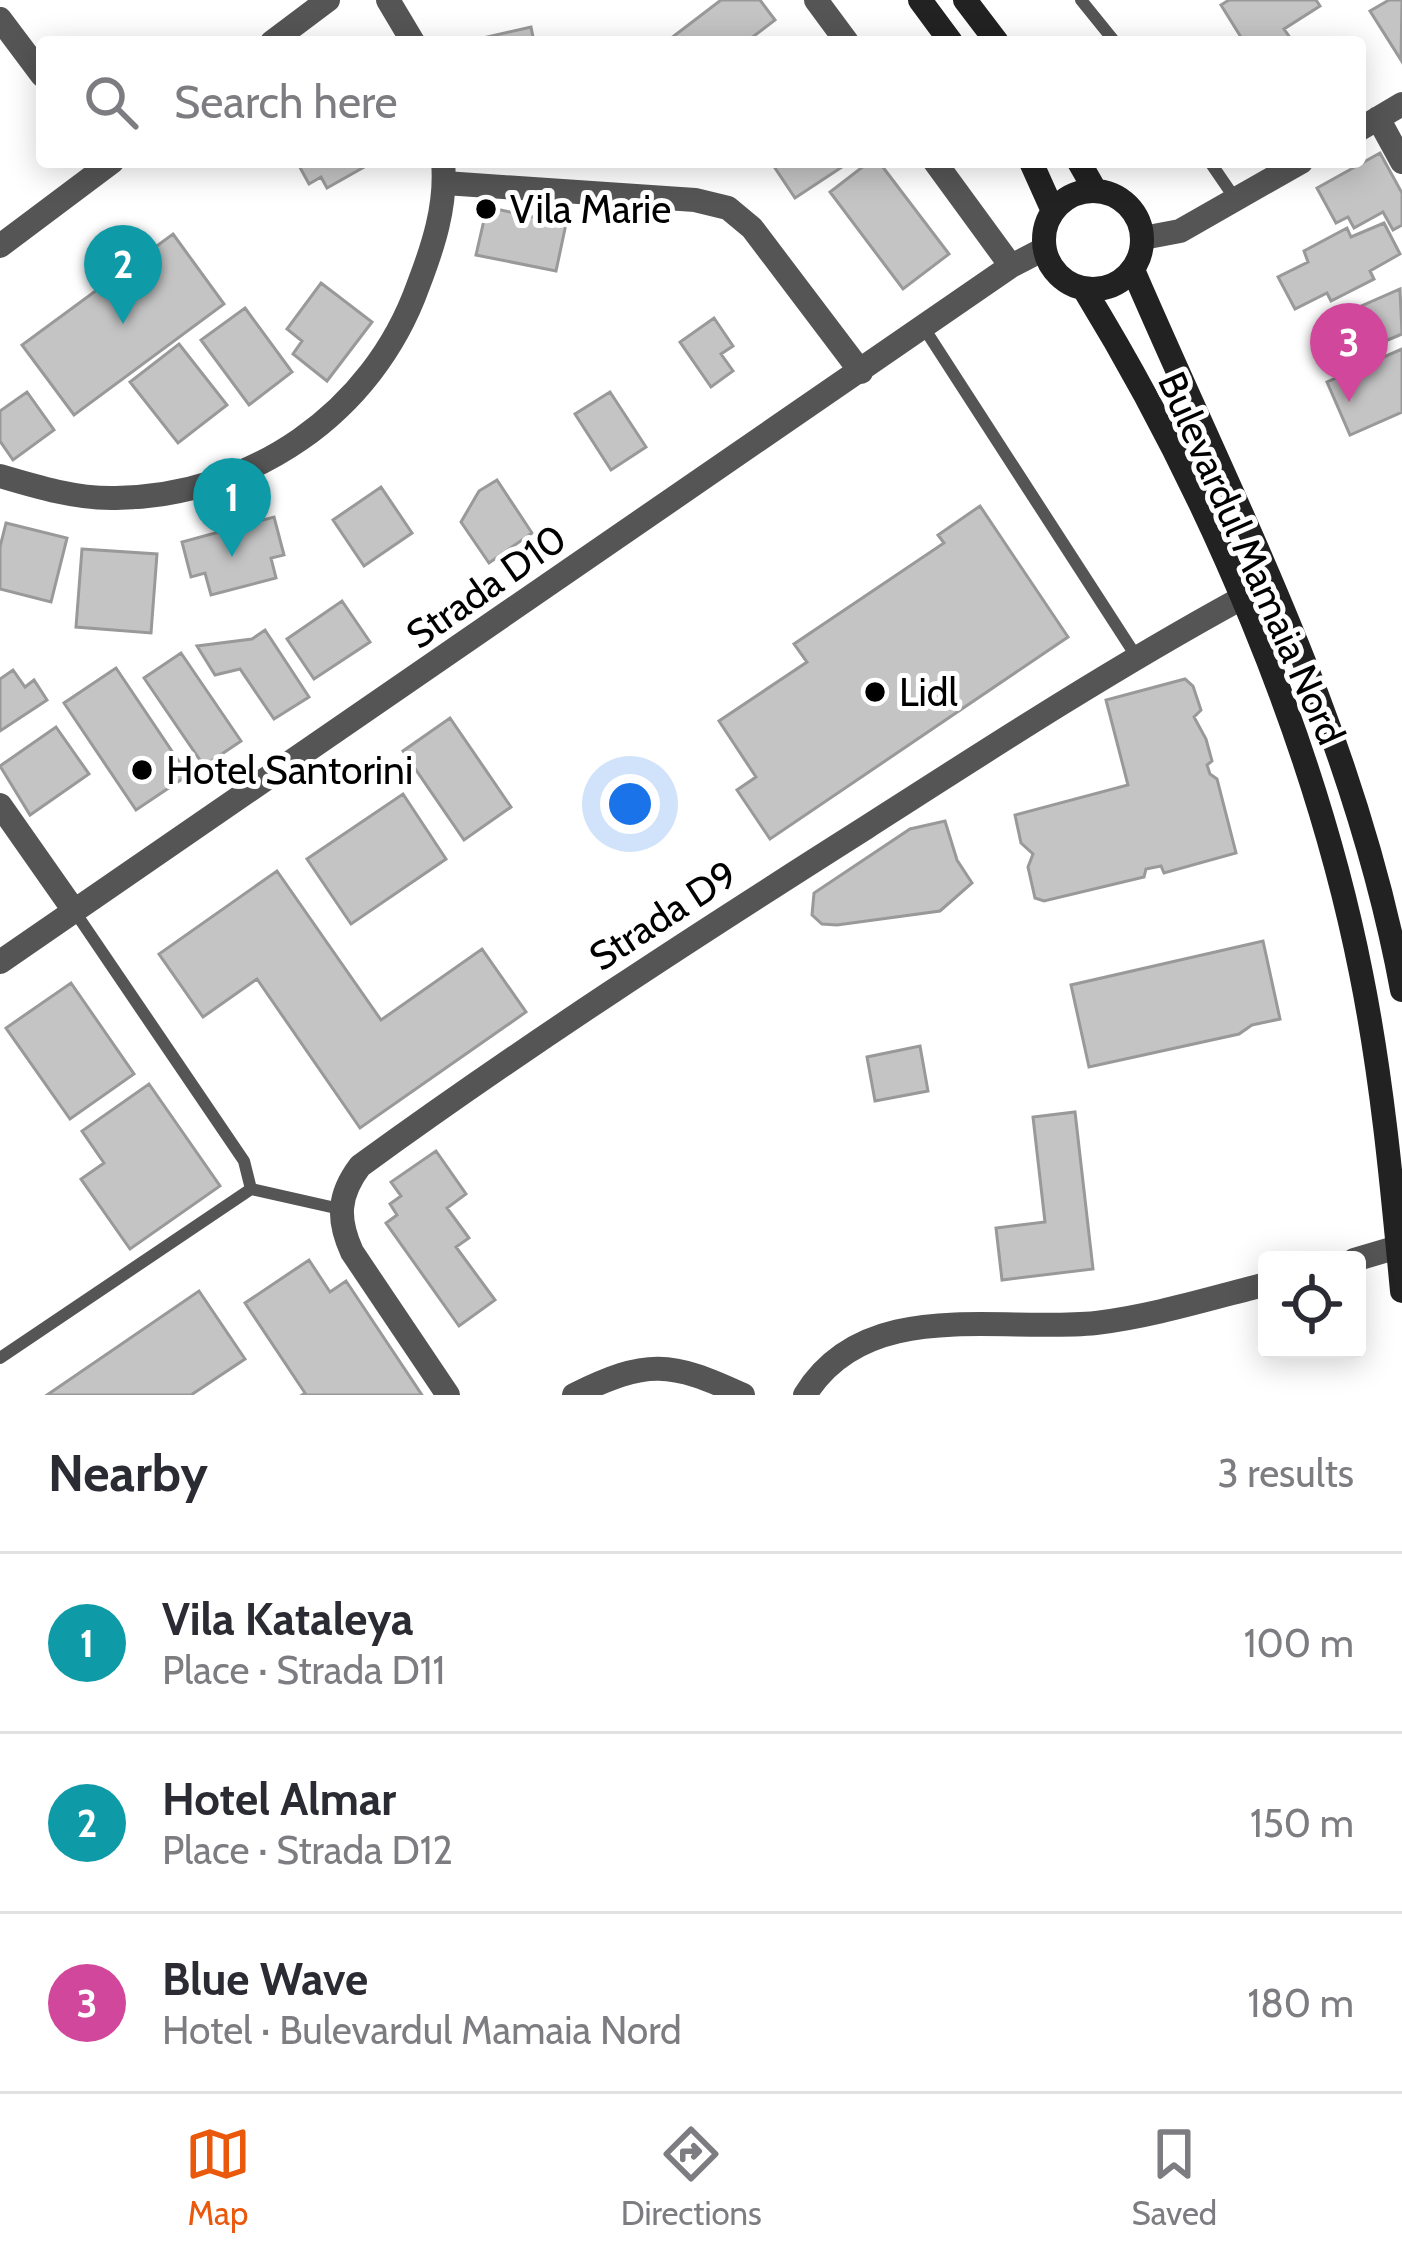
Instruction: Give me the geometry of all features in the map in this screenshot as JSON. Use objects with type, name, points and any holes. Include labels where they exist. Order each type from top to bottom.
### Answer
[{"type":"main road","points":[[920,0],[947,36]]},
{"type":"main road","points":[[965,0],[992,36]]},
{"type":"main road","points":[[1034,168],[1053,211]]},
{"type":"main road","points":[[1082,168],[1095,190]]},
{"type":"main road","points":[[1095,190],[1129,206],[1143,238],[1133,270],[1111,286],[1084,289],[1058,275],[1044,249],[1044,236],[1053,211],[1079,193],[1095,190]]},
{"type":"main road","name":"Bulevardul Mamaia Nord","points":[[1133,270],[1310,670],[1373,863],[1402,990]]},
{"type":"main road","name":"Bulevardul Mamaia Nord","points":[[1084,289],[1196,498],[1240,599],[1276,683],[1338,875],[1375,1046],[1402,1291]]},
{"type":"street","points":[[280,36],[328,0]]},
{"type":"street","points":[[388,0],[409,36]]},
{"type":"street","points":[[816,0],[843,36]]},
{"type":"street","points":[[0,19],[36,67]]},
{"type":"street","points":[[1402,104],[1369,124],[1402,162]]},
{"type":"street","points":[[0,246],[102,168]]},
{"type":"street","points":[[939,168],[1011,266]]},
{"type":"street","points":[[1143,238],[1180,231],[1291,168]]},
{"type":"street","points":[[0,476],[46,489],[112,498],[165,495],[270,460],[320,428],[390,346],[428,259],[444,172],[695,200],[728,208],[752,228],[861,372]]},
{"type":"street","name":"Strada D10","points":[[0,962],[1011,266],[1044,249]]},
{"type":"street","name":"Strada D9","points":[[340,1209],[347,1183],[360,1166],[476,1082],[673,950],[1136,656],[1240,599]]},
{"type":"street","points":[[0,805],[75,912]]},
{"type":"street","points":[[340,1209],[352,1252],[448,1395]]},
{"type":"street","points":[[1366,1256],[1398,1247]]},
{"type":"street","points":[[805,1395],[850,1349],[877,1335],[909,1327],[1096,1323],[1258,1286]]},
{"type":"street","points":[[574,1395],[618,1373],[666,1366],[743,1395]]},
{"type":"lane","points":[[1082,0],[1110,36]]},
{"type":"lane","points":[[1214,168],[1236,200]]},
{"type":"lane","points":[[924,328],[1136,656]]},
{"type":"lane","points":[[75,912],[244,1161],[251,1189]]},
{"type":"lane","points":[[0,1358],[251,1189],[340,1209]]},
{"type":"building","points":[[721,0],[760,0],[775,20],[754,36],[674,36]]},
{"type":"building","points":[[1229,0],[1316,0],[1320,6],[1284,29],[1289,36],[1240,36],[1221,5]]},
{"type":"building","points":[[1389,0],[1402,0],[1401,60],[1370,11]]},
{"type":"building","points":[[531,27],[533,36],[491,36]]},
{"type":"building","points":[[1380,153],[1402,193],[1402,225],[1393,230],[1383,212],[1354,228],[1348,217],[1336,223],[1317,188],[1353,168],[1366,168],[1366,161]]},
{"type":"building","points":[[300,168],[362,168],[327,188],[321,177],[309,184]]},
{"type":"building","points":[[775,168],[840,168],[795,198]]},
{"type":"building","points":[[861,168],[884,168],[949,254],[903,289],[830,192]]},
{"type":"building","points":[[487,207],[566,224],[556,271],[476,255]]},
{"type":"building","points":[[1384,223],[1400,254],[1370,271],[1374,279],[1331,301],[1327,293],[1295,309],[1278,277],[1308,262],[1304,251],[1347,228],[1351,237]]},
{"type":"building","points":[[173,234],[224,304],[74,415],[22,345]]},
{"type":"building","points":[[321,283],[372,322],[327,381],[293,354],[302,341],[287,329]]},
{"type":"building","points":[[1400,289],[1402,334],[1376,345],[1359,307]]},
{"type":"building","points":[[245,308],[292,372],[249,405],[201,340]]},
{"type":"building","points":[[714,318],[733,346],[721,354],[733,371],[711,387],[680,342]]},
{"type":"building","points":[[179,344],[227,405],[178,443],[130,382]]},
{"type":"building","points":[[1402,349],[1402,412],[1350,435],[1327,382]]},
{"type":"building","points":[[27,392],[54,430],[13,460],[0,441],[0,411]]},
{"type":"building","points":[[610,392],[646,447],[611,470],[575,414]]},
{"type":"building","points":[[497,480],[532,533],[489,563],[461,522],[479,491]]},
{"type":"building","points":[[381,487],[412,533],[364,566],[333,520]]},
{"type":"building","name":"Lidl","points":[[980,506],[1068,637],[770,839],[737,790],[756,777],[719,721],[807,662],[794,644],[944,543],[938,535]]},
{"type":"building","points":[[274,517],[284,555],[271,558],[276,578],[211,595],[205,573],[191,577],[182,542]]},
{"type":"building","points":[[6,523],[67,538],[51,602],[0,589],[0,547]]},
{"type":"building","points":[[82,549],[157,554],[151,633],[76,627]]},
{"type":"building","points":[[342,601],[370,642],[314,679],[287,639]]},
{"type":"building","points":[[265,630],[309,697],[274,719],[240,669],[215,675],[197,646],[252,639]]},
{"type":"building","points":[[181,653],[241,741],[204,766],[144,678]]},
{"type":"building","points":[[116,668],[188,775],[136,810],[64,703]]},
{"type":"building","points":[[13,670],[25,687],[34,680],[47,700],[0,731],[0,679]]},
{"type":"building","points":[[1185,679],[1193,686],[1201,710],[1194,717],[1206,739],[1212,761],[1207,765],[1217,779],[1236,853],[1164,873],[1161,866],[1146,869],[1144,877],[1044,901],[1035,898],[1028,867],[1033,854],[1021,843],[1015,815],[1128,785],[1106,700]]},
{"type":"building","points":[[450,718],[511,807],[464,840],[403,751]]},
{"type":"building","points":[[56,727],[89,774],[30,815],[0,766]]},
{"type":"building","points":[[403,794],[446,859],[351,924],[307,859]]},
{"type":"building","points":[[945,821],[957,860],[972,883],[940,911],[837,925],[822,924],[812,915],[814,893],[910,829]]},
{"type":"building","points":[[277,871],[381,1020],[482,949],[526,1012],[360,1128],[257,979],[203,1017],[159,954]]},
{"type":"building","points":[[1263,941],[1280,1019],[1252,1025],[1239,1034],[1089,1067],[1071,985]]},
{"type":"building","points":[[71,983],[134,1074],[70,1119],[6,1028]]},
{"type":"building","points":[[920,1046],[928,1091],[875,1101],[867,1057]]},
{"type":"building","points":[[149,1084],[220,1186],[130,1249],[81,1179],[104,1163],[82,1131]]},
{"type":"building","points":[[1075,1112],[1093,1269],[1002,1280],[996,1228],[1045,1222],[1033,1117]]},
{"type":"building","points":[[436,1151],[466,1194],[447,1208],[469,1238],[456,1247],[495,1300],[459,1326],[386,1223],[397,1215],[390,1204],[401,1196],[391,1182]]},
{"type":"building","points":[[309,1260],[330,1292],[346,1281],[422,1395],[302,1395],[305,1393],[245,1303]]},
{"type":"building","points":[[199,1291],[245,1359],[191,1395],[47,1395]]},
{"type":"place","name":"Vila Marie","points":[[486,209]]},
{"type":"place","name":"Hotel Almar","points":[[123,324]]},
{"type":"place","name":"Blue Wave","points":[[1349,402]]},
{"type":"place","name":"Vila Kataleya","points":[[232,557]]},
{"type":"place","name":"Lidl","points":[[875,692]]},
{"type":"place","name":"Hotel Santorini","points":[[142,770]]}]
